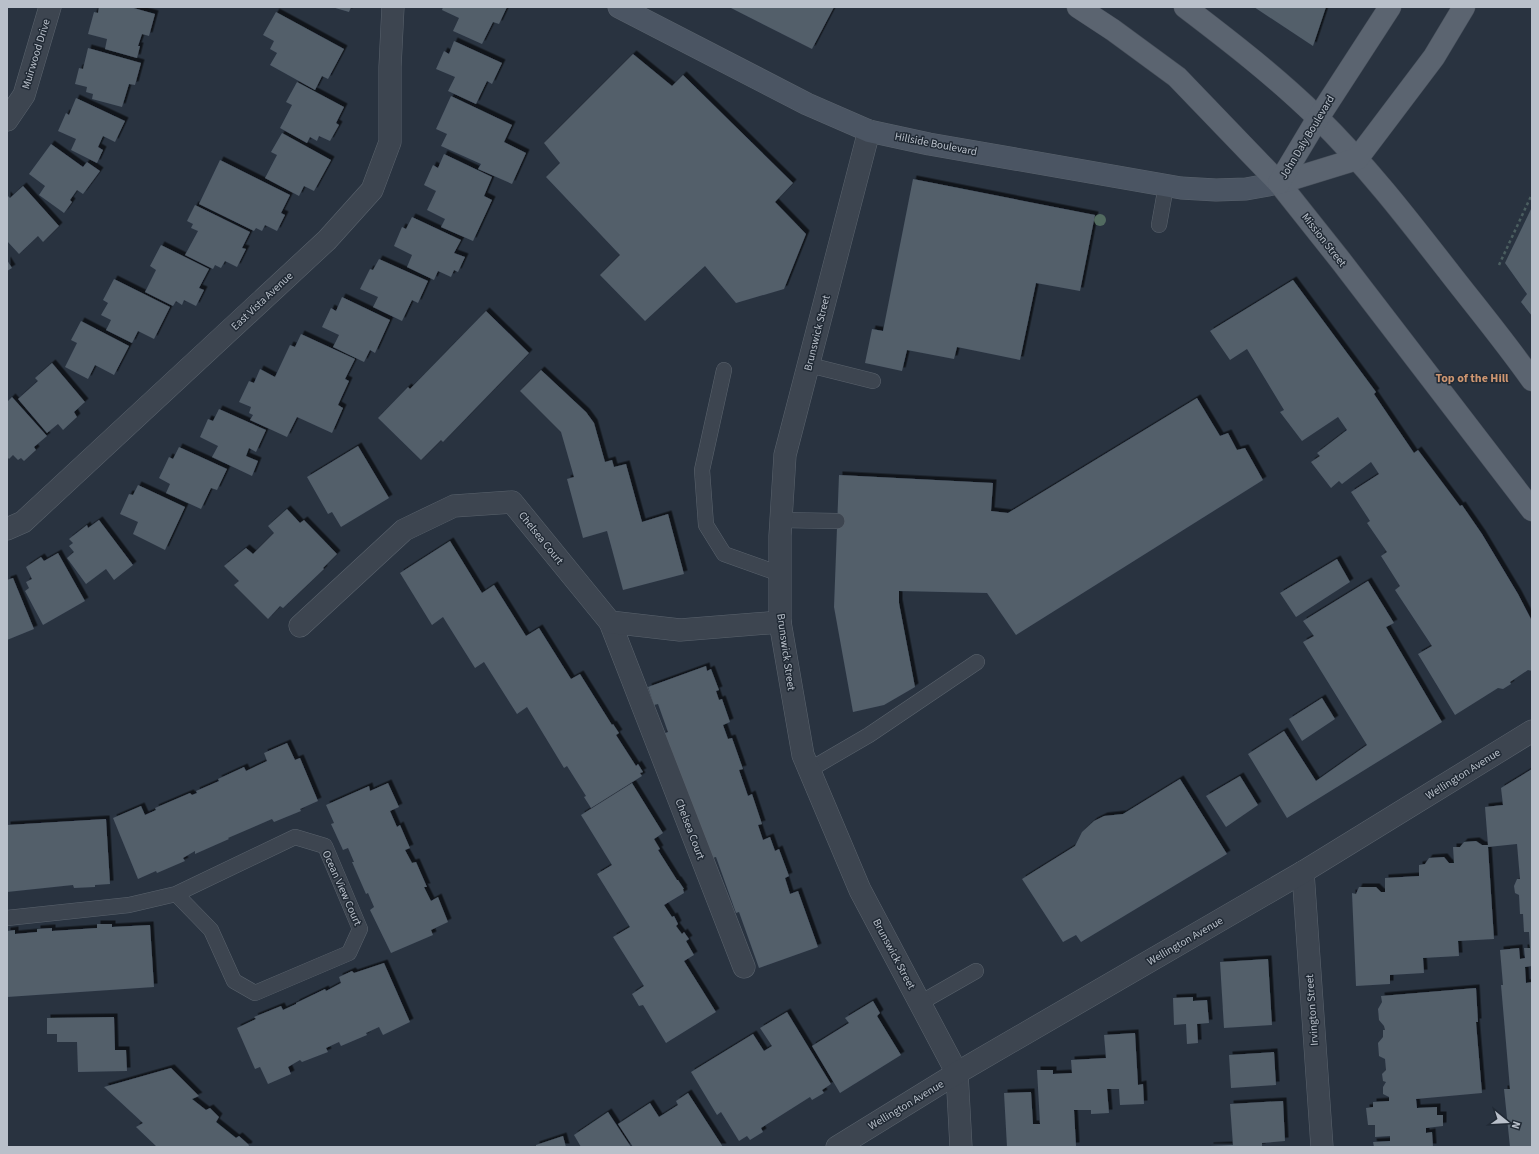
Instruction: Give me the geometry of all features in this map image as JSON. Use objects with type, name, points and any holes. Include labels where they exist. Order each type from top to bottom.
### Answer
[{"type":"main road","name":"Hillside Boulevard","points":[[619,7],[807,104],[869,131],[929,144],[1181,188],[1223,190],[1246,189],[1279,183]]},
{"type":"main road","name":"Mission Street","points":[[1078,7],[1113,30],[1177,77],[1279,183],[1341,261],[1532,510]]},
{"type":"main road","points":[[1185,7],[1274,77],[1318,118],[1357,159],[1387,193],[1532,380]]},
{"type":"main road","name":"John Daly Boulevard","points":[[1279,183],[1318,118],[1390,7]]},
{"type":"main road","points":[[1357,159],[1434,57],[1464,7]]},
{"type":"main road","name":"John Daly Boulevard","points":[[1279,183],[1357,159]]},
{"type":"street","name":"Muirwood Drive","points":[[7,120],[24,95],[50,7]]},
{"type":"street","name":"East Vista Avenue","points":[[7,528],[23,522],[198,360],[327,240],[372,190],[390,142],[390,67],[393,7]]},
{"type":"street","name":"Brunswick Street","points":[[869,131],[785,455],[781,520],[780,622],[803,755],[860,890],[957,1073],[962,1147]]},
{"type":"street","name":"Chelsea Court","points":[[300,626],[404,530],[454,506],[512,502],[610,622],[744,968]]},
{"type":"street","points":[[610,622],[680,630],[780,622]]},
{"type":"street","name":"Wellington Avenue","points":[[837,1147],[957,1073],[1303,872],[1532,732]]},
{"type":"street","name":"Irvington Street","points":[[1303,872],[1322,1147]]},
{"type":"lane","points":[[1158,225],[1166,186]]},
{"type":"lane","points":[[809,364],[873,381]]},
{"type":"lane","points":[[724,370],[702,470],[706,525],[724,554],[780,574]]},
{"type":"lane","points":[[781,520],[837,521]]},
{"type":"lane","points":[[809,770],[869,735],[977,662]]},
{"type":"lane","name":"Ocean View Court","points":[[7,918],[129,905],[176,894],[295,836],[325,846],[360,929],[349,953],[255,993],[234,981],[211,930],[176,894]]},
{"type":"lane","points":[[920,1003],[976,971]]},
{"type":"path","points":[[1499,265],[1532,194]]},
{"type":"building","points":[[99,7],[130,7],[155,14],[149,36],[142,34],[138,46],[140,46],[137,58],[105,49],[107,39],[88,34],[94,12],[98,13]]},
{"type":"building","points":[[332,7],[351,7],[349,12]]},
{"type":"building","points":[[443,7],[507,7],[499,24],[493,22],[482,44],[453,31],[459,18],[442,10]]},
{"type":"building","points":[[729,7],[834,7],[812,49]]},
{"type":"building","points":[[1254,7],[1326,7],[1313,46]]},
{"type":"building","points":[[276,12],[344,49],[328,79],[322,76],[315,90],[270,65],[277,53],[270,49],[274,41],[263,35]]},
{"type":"building","points":[[454,41],[502,63],[492,84],[487,81],[476,104],[448,91],[455,77],[436,69],[444,51],[449,54]]},
{"type":"building","points":[[88,48],[141,63],[135,85],[129,84],[122,107],[92,99],[93,94],[86,92],[87,87],[75,84],[79,68],[83,69]]},
{"type":"building","points":[[633,54],[672,86],[683,75],[793,183],[775,202],[806,234],[784,289],[736,303],[705,266],[645,321],[600,275],[620,255],[546,177],[560,163],[544,143]]},
{"type":"building","points":[[297,82],[344,107],[336,123],[339,125],[330,141],[319,136],[317,141],[310,137],[307,143],[280,128],[292,105],[286,102]]},
{"type":"building","points":[[451,96],[512,125],[504,142],[526,153],[512,184],[478,169],[481,164],[441,146],[447,134],[436,129]]},
{"type":"building","points":[[76,98],[125,121],[115,142],[103,136],[98,147],[103,150],[97,163],[71,150],[76,139],[58,131],[66,113],[69,115]]},
{"type":"building","points":[[282,133],[331,160],[314,191],[304,186],[299,196],[265,178],[277,155],[271,152]]},
{"type":"building","points":[[51,144],[83,167],[87,162],[100,171],[83,194],[77,190],[70,200],[72,202],[64,213],[39,195],[45,186],[29,174]]},
{"type":"building","points":[[444,154],[492,177],[484,196],[492,200],[473,241],[441,227],[445,219],[427,210],[436,191],[424,185],[433,165],[438,168]]},
{"type":"building","points":[[220,160],[290,195],[281,213],[285,215],[277,231],[265,225],[262,231],[256,228],[254,231],[199,204]]},
{"type":"building","points":[[913,179],[1095,215],[1080,291],[1036,283],[1020,360],[957,347],[954,359],[907,350],[902,371],[865,363],[872,329],[883,331]]},
{"type":"building","points":[[23,186],[59,226],[43,242],[38,236],[19,254],[7,241],[7,195],[10,198]]},
{"type":"building","points":[[195,205],[250,232],[242,248],[246,249],[237,267],[225,261],[221,268],[215,265],[213,269],[185,255],[198,231],[191,228],[193,224],[187,221]]},
{"type":"building","points":[[1532,207],[1532,316],[1521,302],[1527,294],[1505,263]]},
{"type":"building","points":[[412,217],[461,240],[454,253],[465,257],[458,272],[454,270],[451,277],[438,271],[434,280],[407,267],[412,255],[394,246],[402,227],[406,229]]},
{"type":"building","points":[[161,245],[209,269],[199,288],[204,290],[196,306],[184,300],[182,305],[176,301],[173,306],[145,292],[156,270],[150,266]]},
{"type":"building","points":[[379,259],[428,281],[418,303],[412,300],[402,321],[373,307],[378,297],[360,289],[370,269],[373,270]]},
{"type":"building","points":[[7,260],[12,268],[7,271]]},
{"type":"building","points":[[114,279],[170,307],[154,339],[138,331],[132,343],[106,330],[111,320],[101,315],[108,303],[103,300]]},
{"type":"building","points":[[1293,280],[1376,392],[1374,394],[1414,453],[1418,450],[1460,506],[1462,505],[1482,534],[1518,594],[1532,621],[1532,671],[1528,670],[1510,682],[1511,684],[1503,689],[1498,688],[1455,715],[1418,654],[1432,646],[1395,590],[1400,586],[1381,556],[1387,552],[1367,523],[1370,521],[1351,492],[1379,474],[1371,462],[1342,484],[1339,481],[1331,488],[1311,462],[1320,456],[1317,453],[1347,430],[1338,417],[1302,441],[1280,412],[1284,410],[1247,349],[1230,360],[1210,331]]},
{"type":"building","points":[[342,297],[390,320],[375,353],[370,350],[364,362],[333,347],[339,335],[322,327],[331,308],[336,311]]},
{"type":"building","points":[[486,311],[529,353],[443,442],[441,440],[421,460],[378,418],[408,387],[410,389]]},
{"type":"building","points":[[81,321],[129,346],[114,375],[95,365],[88,379],[65,367],[77,343],[71,340]]},
{"type":"building","points":[[301,334],[355,359],[345,379],[349,381],[338,405],[343,408],[332,433],[297,417],[287,437],[250,420],[253,415],[249,413],[251,407],[239,402],[249,381],[254,383],[260,369],[275,377],[290,345],[295,347]]},
{"type":"building","points":[[52,363],[85,402],[74,412],[77,417],[63,430],[58,424],[47,433],[18,399],[38,381],[35,378]]},
{"type":"building","points":[[541,370],[586,412],[594,423],[605,462],[612,460],[614,467],[626,464],[642,522],[668,514],[684,574],[623,590],[607,531],[583,538],[567,479],[574,477],[561,432],[520,391]]},
{"type":"building","points":[[12,397],[47,436],[34,447],[36,450],[24,461],[21,458],[18,460],[13,455],[9,459],[7,457],[7,402]]},
{"type":"building","points":[[1197,398],[1220,436],[1228,433],[1237,450],[1245,448],[1263,480],[1016,635],[987,593],[899,591],[899,603],[915,687],[884,705],[853,712],[834,607],[839,475],[993,483],[991,511],[1008,513]]},
{"type":"building","points":[[219,409],[266,430],[256,452],[249,448],[246,456],[258,461],[252,476],[212,457],[218,446],[200,437],[208,419],[213,421]]},
{"type":"building","points":[[358,446],[389,498],[341,527],[332,512],[328,514],[307,477]]},
{"type":"building","points":[[179,447],[227,469],[217,490],[211,488],[201,509],[166,493],[170,484],[159,478],[169,457],[173,459]]},
{"type":"building","points":[[138,485],[185,507],[165,550],[133,534],[138,522],[120,514],[129,494],[133,495]]},
{"type":"building","points":[[287,509],[300,523],[304,520],[337,554],[323,568],[324,569],[283,608],[280,606],[268,619],[234,585],[239,581],[224,566],[246,548],[253,554],[274,533],[268,526]]},
{"type":"building","points":[[99,520],[133,565],[114,580],[106,569],[86,584],[67,558],[74,552],[69,546],[73,543],[69,539],[87,525],[88,528]]},
{"type":"building","points":[[450,541],[482,593],[494,585],[526,636],[539,628],[571,679],[580,674],[612,725],[613,724],[619,733],[616,735],[636,766],[638,764],[643,772],[640,773],[642,776],[591,808],[584,797],[586,796],[567,766],[564,768],[527,707],[517,714],[484,662],[475,668],[443,617],[432,625],[400,573]]},
{"type":"building","points":[[58,553],[85,601],[43,625],[25,591],[29,588],[26,582],[32,579],[26,567],[41,557],[44,561]]},
{"type":"building","points":[[1337,559],[1350,582],[1296,617],[1280,593]]},
{"type":"building","points":[[13,578],[34,629],[7,640],[7,580]]},
{"type":"building","points":[[1368,581],[1394,623],[1386,627],[1442,722],[1287,818],[1248,754],[1284,731],[1316,781],[1367,745],[1303,642],[1314,636],[1303,621]]},
{"type":"building","points":[[706,666],[707,671],[711,669],[719,690],[716,691],[719,700],[722,699],[730,722],[723,725],[728,739],[732,738],[743,769],[739,770],[748,796],[752,794],[762,824],[758,825],[763,840],[770,837],[775,851],[779,849],[789,876],[785,878],[790,894],[798,891],[818,947],[759,968],[739,912],[736,913],[716,857],[708,859],[663,734],[668,732],[658,704],[654,705],[648,687]]},
{"type":"building","points":[[1322,698],[1335,719],[1302,741],[1289,719]]},
{"type":"building","points":[[287,743],[295,760],[300,758],[318,801],[300,809],[301,811],[274,822],[272,819],[195,854],[195,851],[183,858],[185,861],[138,879],[113,818],[141,806],[145,815],[156,810],[155,808],[190,793],[192,795],[197,793],[196,791],[219,781],[218,779],[244,767],[246,771],[267,761],[264,753]]},
{"type":"building","points":[[1532,769],[1532,966],[1525,967],[1526,983],[1532,982],[1532,1147],[1510,1147],[1504,1089],[1510,1089],[1501,985],[1503,985],[1500,950],[1519,948],[1520,959],[1525,958],[1524,948],[1530,948],[1529,932],[1524,932],[1523,914],[1520,914],[1519,895],[1515,893],[1514,886],[1517,879],[1520,879],[1517,844],[1488,847],[1494,939],[1458,941],[1459,956],[1423,958],[1424,973],[1390,975],[1390,984],[1356,986],[1352,893],[1356,894],[1359,887],[1376,887],[1381,892],[1385,892],[1385,878],[1419,876],[1419,865],[1425,864],[1429,858],[1444,857],[1449,863],[1454,863],[1453,847],[1460,847],[1464,842],[1476,841],[1482,845],[1488,845],[1485,807],[1503,805],[1501,788]]},
{"type":"building","points":[[1240,776],[1258,805],[1226,827],[1206,796]]},
{"type":"building","points":[[1180,779],[1227,854],[1081,942],[1076,935],[1063,942],[1022,879],[1075,846],[1082,832],[1094,821],[1104,816],[1123,814]]},
{"type":"building","points":[[388,783],[399,807],[390,811],[397,827],[400,825],[410,848],[405,850],[412,863],[416,862],[427,887],[424,887],[431,901],[438,897],[448,922],[431,930],[433,935],[391,953],[370,910],[374,907],[368,893],[366,894],[352,862],[354,862],[348,848],[343,850],[331,824],[334,823],[326,805],[369,786],[370,791]]},
{"type":"building","points":[[632,783],[663,833],[654,839],[660,849],[658,850],[684,889],[684,893],[664,905],[672,917],[674,916],[678,924],[676,926],[682,934],[684,932],[689,939],[686,941],[694,955],[684,961],[716,1012],[666,1043],[643,1005],[639,1006],[632,994],[644,986],[613,937],[630,927],[597,874],[612,865],[581,815]]},
{"type":"building","points":[[106,819],[110,884],[95,885],[95,887],[74,888],[73,885],[7,892],[7,825]]},
{"type":"building","points":[[97,924],[112,924],[112,927],[150,925],[154,987],[7,997],[7,931],[15,930],[15,934],[37,932],[37,929],[52,928],[52,931],[97,928]]},
{"type":"building","points":[[1268,959],[1272,1025],[1224,1028],[1220,962]]},
{"type":"building","points":[[384,963],[410,1022],[383,1035],[379,1027],[366,1033],[367,1035],[341,1046],[339,1042],[326,1048],[328,1052],[302,1062],[300,1060],[288,1067],[291,1074],[268,1084],[260,1067],[255,1069],[237,1028],[256,1019],[254,1017],[281,1006],[283,1010],[325,989],[326,991],[341,983],[339,977],[352,971],[354,973]]},
{"type":"building","points":[[1476,988],[1478,1022],[1476,1022],[1482,1093],[1416,1099],[1417,1108],[1437,1107],[1437,1115],[1443,1115],[1443,1126],[1426,1128],[1426,1133],[1432,1132],[1433,1147],[1374,1147],[1373,1142],[1390,1141],[1390,1136],[1375,1137],[1375,1125],[1368,1125],[1366,1108],[1373,1107],[1373,1102],[1389,1101],[1389,1097],[1383,1094],[1383,1087],[1386,1082],[1383,1081],[1382,1074],[1386,1070],[1385,1059],[1379,1056],[1378,1043],[1383,1037],[1383,1030],[1385,1030],[1384,1026],[1379,1020],[1378,1009],[1382,1002],[1381,996]]},
{"type":"building","points":[[1193,997],[1193,1001],[1207,1000],[1209,1023],[1197,1024],[1198,1043],[1187,1044],[1186,1024],[1174,1025],[1173,998]]},
{"type":"building","points":[[873,1001],[880,1013],[877,1016],[901,1055],[840,1093],[812,1046],[849,1023],[845,1018]]},
{"type":"building","points":[[787,1012],[831,1084],[822,1090],[824,1093],[812,1100],[810,1097],[761,1128],[763,1132],[750,1140],[747,1136],[739,1141],[721,1112],[717,1115],[691,1072],[753,1034],[764,1051],[772,1046],[760,1028]]},
{"type":"building","points":[[114,1017],[115,1050],[126,1050],[127,1071],[78,1072],[77,1042],[57,1042],[57,1034],[47,1034],[47,1018]]},
{"type":"building","points":[[1135,1033],[1138,1085],[1143,1084],[1144,1104],[1120,1105],[1119,1089],[1107,1089],[1109,1113],[1091,1114],[1091,1110],[1074,1110],[1076,1146],[1007,1147],[1004,1093],[1031,1092],[1033,1124],[1040,1124],[1037,1070],[1053,1070],[1053,1074],[1072,1073],[1071,1060],[1106,1058],[1104,1035]]},
{"type":"building","points":[[1274,1052],[1276,1085],[1231,1088],[1229,1055]]},
{"type":"building","points":[[171,1068],[199,1096],[192,1099],[206,1110],[210,1108],[219,1117],[216,1122],[236,1138],[239,1136],[249,1145],[248,1147],[157,1147],[136,1127],[143,1123],[104,1087]]},
{"type":"building","points":[[688,1093],[723,1147],[633,1147],[618,1124],[650,1103],[659,1117],[678,1105],[676,1101]]},
{"type":"building","points":[[1283,1101],[1285,1141],[1262,1143],[1262,1147],[1210,1147],[1233,1145],[1230,1104]]},
{"type":"building","points":[[608,1112],[631,1147],[581,1147],[574,1135]]},
{"type":"building","points":[[563,1136],[566,1147],[536,1147],[536,1145]]},
{"type":"district","name":"Top of the Hill","points":[[1472,378]]}]
